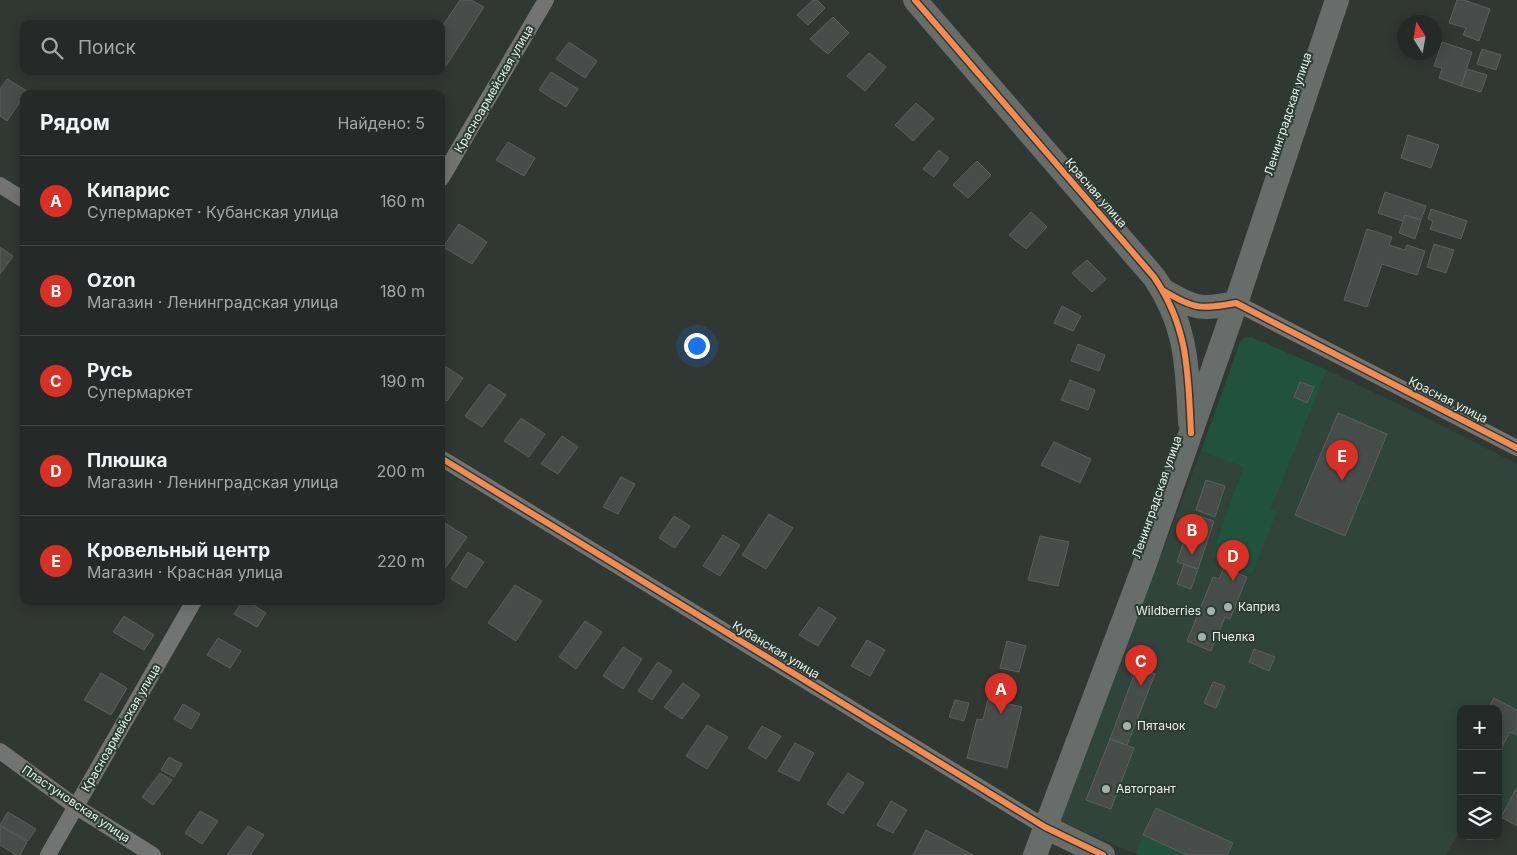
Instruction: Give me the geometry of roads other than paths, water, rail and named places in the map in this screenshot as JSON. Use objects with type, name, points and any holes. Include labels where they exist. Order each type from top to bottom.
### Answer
[{"type":"main road","name":"Красная улица","points":[[915,0],[1154,277],[1164,291],[1183,338],[1191,433]]},
{"type":"main road","name":"Ленинградская улица","points":[[1034,855],[1143,570],[1236,303],[1337,0]]},
{"type":"main road","points":[[1164,291],[1186,304],[1202,308],[1236,303]]},
{"type":"main road","name":"Кубанская улица","points":[[1045,827],[1103,855]]},
{"type":"street","name":"Красноармейская улица","points":[[445,172],[546,0]]},
{"type":"street","points":[[0,185],[20,198]]},
{"type":"street","name":"Красная улица","points":[[1236,303],[1517,448]]},
{"type":"street","name":"Кубанская улица","points":[[445,460],[1045,827]]},
{"type":"street","name":"Красноармейская улица","points":[[48,855],[192,605]]},
{"type":"street","name":"Пластуновская улица","points":[[0,751],[75,806],[153,855]]},
{"type":"place","name":"Кровельный центр","points":[[1342,481]]},
{"type":"place","name":"Ozon","points":[[1192,555]]},
{"type":"place","name":"Плюшка","points":[[1233,581]]},
{"type":"place","name":"Каприз","points":[[1228,607]]},
{"type":"place","name":"Wildberries","points":[[1211,611]]},
{"type":"place","name":"Пчелка","points":[[1202,637]]},
{"type":"place","name":"Русь","points":[[1141,686]]},
{"type":"place","name":"Кипарис","points":[[1001,714]]},
{"type":"place","name":"Пятачок","points":[[1127,726]]},
{"type":"place","name":"Автогрант","points":[[1106,789]]}]
